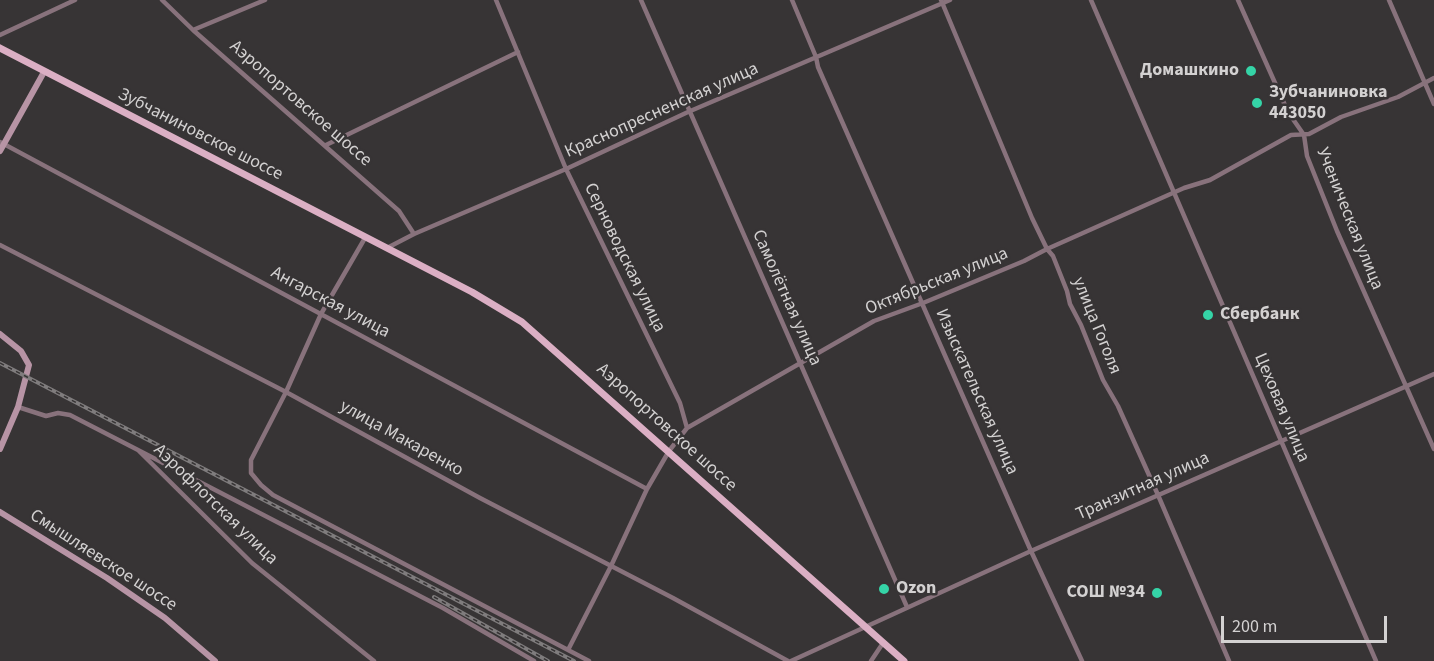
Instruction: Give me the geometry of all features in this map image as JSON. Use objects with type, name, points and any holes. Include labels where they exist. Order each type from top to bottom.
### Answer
[{"type":"main road","name":"Зубчаниновское шоссе","points":[[0,48],[386,248]]},
{"type":"main road","name":"Аэропортовское шоссе","points":[[386,248],[472,292],[522,322],[904,661]]},
{"type":"street","points":[[0,35],[75,0]]},
{"type":"street","name":"Аэропортовское шоссе","points":[[162,0],[399,211],[414,234]]},
{"type":"street","points":[[193,30],[265,0]]},
{"type":"street","name":"Серноводская улица","points":[[496,0],[566,169],[680,403],[687,428]]},
{"type":"street","name":"Самолётная улица","points":[[641,0],[688,112],[907,607]]},
{"type":"street","name":"Изыскательская улица","points":[[792,0],[818,67],[1031,551],[1082,661]]},
{"type":"street","name":"Краснопресненская улица","points":[[386,248],[566,169],[688,112],[950,0]]},
{"type":"street","name":"Цеховая улица","points":[[1091,0],[1376,661]]},
{"type":"street","name":"Ученическая улица","points":[[1238,0],[1288,112],[1304,135],[1307,156],[1336,231],[1434,449]]},
{"type":"street","points":[[1389,0],[1434,104]]},
{"type":"street","name":"улица Гоголя","points":[[941,2],[1005,155],[1047,249],[1053,256],[1070,304],[1103,380],[1118,406],[1158,495],[1229,661]]},
{"type":"street","points":[[326,145],[518,52]]},
{"type":"street","points":[[0,152],[2,143],[44,72]]},
{"type":"street","name":"Октябрьская улица","points":[[568,650],[647,489],[669,451],[687,428],[874,321],[1024,261],[1174,193],[1210,180],[1291,135],[1304,135],[1350,114],[1398,97],[1434,78]]},
{"type":"street","name":"Ангарская улица","points":[[2,143],[647,489]]},
{"type":"street","points":[[365,238],[321,314],[286,392],[251,460],[251,473],[273,495],[589,661]]},
{"type":"street","name":"улица Макаренко","points":[[0,244],[286,392],[480,498],[789,661],[864,627]]},
{"type":"street","points":[[0,334],[21,351],[28,361],[27,377],[18,407],[0,449]]},
{"type":"street","name":"Транзитная улица","points":[[864,627],[1434,374]]},
{"type":"street","name":"Аэрофлотская улица","points":[[18,407],[46,416],[58,413],[70,415],[138,450],[252,563],[374,661]]},
{"type":"street","points":[[138,450],[443,608],[534,661]]},
{"type":"street","name":"Смышляевское шоссе","points":[[0,512],[107,578],[155,611],[215,661]]},
{"type":"street","points":[[870,661],[883,643]]},
{"type":"railway","points":[[0,363],[574,661]]},
{"type":"railway","points":[[434,597],[548,661]]},
{"type":"place","name":"Домашкино","points":[[1251,71]]},
{"type":"place","name":"Зубчаниновка 443050","points":[[1257,103]]},
{"type":"place","name":"Сбербанк","points":[[1208,315]]},
{"type":"place","name":"Ozon","points":[[884,589]]},
{"type":"place","name":"СОШ №34","points":[[1157,593]]}]
